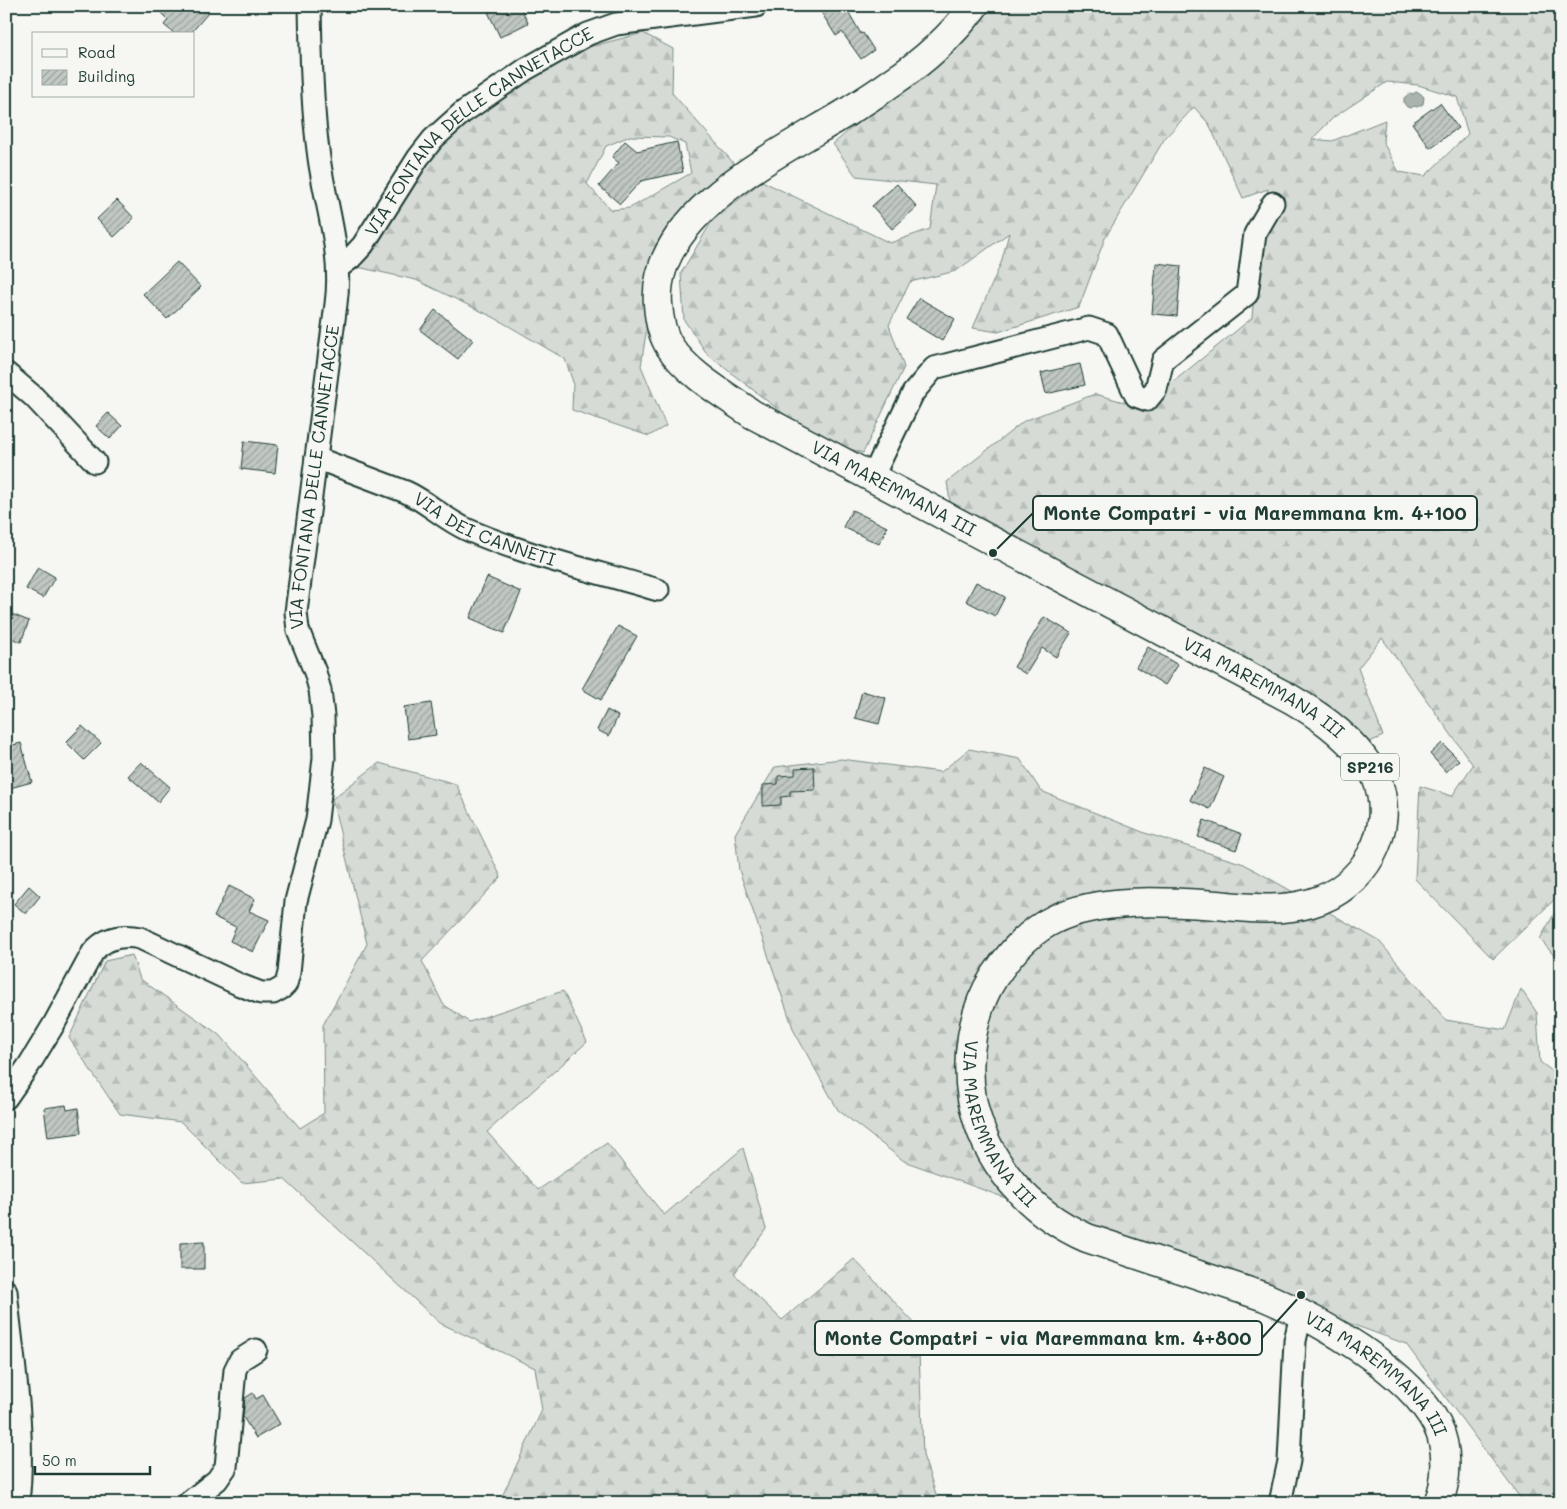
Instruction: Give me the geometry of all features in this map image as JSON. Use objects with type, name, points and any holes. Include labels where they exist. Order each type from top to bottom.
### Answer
[{"type":"main road","name":"VIA MAREMMANA III","points":[[974,6],[948,37],[914,67],[852,109],[751,169],[722,191],[696,217],[682,234],[667,259],[658,283],[658,308],[663,333],[670,348],[688,368],[752,414],[1291,699],[1336,728],[1357,750],[1376,777],[1382,808],[1382,821],[1378,841],[1360,873],[1335,893],[1310,904],[1281,909],[1148,902],[1087,909],[1055,919],[1027,938],[992,980],[979,1009],[971,1044],[969,1072],[974,1110],[990,1149],[1010,1180],[1040,1212],[1087,1238],[1265,1297],[1336,1333],[1403,1383],[1429,1412],[1438,1426],[1444,1451],[1444,1482],[1438,1503]]},
{"type":"street","name":"VIA FONTANA DELLE CANNETACCE","points":[[6,1098],[54,1024],[93,952],[110,939],[128,936],[140,938],[261,993],[273,993],[286,984],[289,973],[296,901],[317,820],[324,758],[320,690],[315,672],[298,630],[296,618],[338,294],[336,243],[322,177],[316,137],[310,6]]},
{"type":"street","name":"VIA FONTANA DELLE CANNETACCE","points":[[338,268],[363,245],[418,158],[439,133],[462,113],[526,69],[582,37],[616,24],[756,6]]},
{"type":"street","points":[[872,478],[912,393],[934,368],[1089,328],[1107,334],[1136,396],[1147,400],[1156,390],[1163,360],[1247,294],[1254,234],[1273,203]]},
{"type":"street","points":[[6,373],[34,397],[95,462]]},
{"type":"street","name":"VIA DEI CANNETI","points":[[316,458],[413,495],[454,523],[475,533],[514,547],[658,590]]},
{"type":"street","points":[[6,1291],[20,1442],[21,1464],[18,1503]]},
{"type":"street","points":[[1280,1503],[1289,1460],[1295,1341],[1301,1314]]},
{"type":"street","points":[[188,1503],[217,1480],[226,1467],[235,1370],[240,1360],[256,1350]]},
{"type":"green space","points":[[993,6],[1561,6],[1561,893],[1493,959],[1415,879],[1420,786],[1452,796],[1473,765],[1382,638],[1358,668],[1383,736],[1365,744],[1332,707],[951,507],[947,482],[1024,421],[1095,394],[1142,407],[1252,318],[1259,223],[1268,189],[1243,198],[1209,124],[1194,107],[1165,138],[1105,238],[1079,307],[998,332],[973,328],[1001,263],[1009,233],[956,271],[910,282],[889,325],[904,367],[863,453],[815,438],[708,355],[684,320],[681,273],[712,221],[762,181],[890,243],[930,229],[936,185],[856,176],[833,144]],"holes":[[[1387,82],[1418,85],[1457,97],[1468,134],[1425,176],[1399,172],[1383,142],[1385,120],[1332,141],[1312,139],[1334,117]]]},
{"type":"green space","points":[[643,33],[673,49],[672,93],[737,167],[647,293],[646,333],[641,366],[666,426],[649,436],[572,410],[573,382],[565,359],[495,318],[416,280],[353,266],[435,143],[569,52]],"holes":[[[630,136],[669,137],[685,144],[691,173],[630,208],[611,210],[587,184],[606,146]]]},
{"type":"green space","points":[[969,749],[1020,759],[1041,791],[1145,833],[1244,864],[1379,941],[1446,1020],[1505,1030],[1521,989],[1537,1013],[1540,1062],[1561,1078],[1561,1503],[1524,1503],[1406,1344],[904,1161],[838,1110],[794,1031],[739,870],[735,834],[775,767],[841,759],[941,772]]},
{"type":"green space","points":[[379,763],[456,784],[501,877],[422,961],[443,1004],[469,1022],[563,991],[587,1042],[487,1132],[538,1190],[607,1143],[664,1215],[743,1148],[766,1229],[734,1274],[782,1320],[854,1259],[918,1327],[923,1455],[939,1503],[499,1503],[542,1410],[535,1368],[440,1323],[284,1179],[242,1183],[181,1122],[120,1114],[69,1038],[105,961],[132,955],[140,979],[221,1036],[300,1128],[324,1113],[323,1025],[367,944],[332,799]]},
{"type":"green space","points":[[1561,902],[1561,964],[1540,939]]},
{"type":"shaded area","points":[[1416,92],[1424,97],[1423,104],[1417,107],[1407,107],[1404,103],[1404,98],[1410,93]]},
{"type":"building","points":[[154,6],[199,6],[208,13],[192,32],[173,32],[164,25],[168,20]]},
{"type":"building","points":[[500,6],[520,6],[528,23],[500,37],[488,12]]},
{"type":"building","points":[[831,6],[845,6],[861,34],[863,33],[874,50],[861,59],[842,32],[836,36],[821,12]]},
{"type":"building","points":[[1440,103],[1458,128],[1430,148],[1412,123]]},
{"type":"building","points":[[625,141],[637,151],[677,142],[683,172],[641,181],[620,204],[599,186],[619,163],[612,157]]},
{"type":"building","points":[[897,184],[917,207],[892,229],[872,206]]},
{"type":"building","points":[[117,200],[134,218],[114,237],[97,219]]},
{"type":"building","points":[[177,262],[201,287],[167,319],[143,294]]},
{"type":"building","points":[[1156,263],[1181,266],[1177,316],[1152,314]]},
{"type":"building","points":[[919,298],[955,319],[942,341],[906,319]]},
{"type":"building","points":[[435,310],[473,340],[458,359],[420,330]]},
{"type":"building","points":[[1080,364],[1085,385],[1046,394],[1041,373]]},
{"type":"building","points":[[108,413],[122,426],[110,439],[96,426]]},
{"type":"building","points":[[244,441],[278,445],[275,473],[241,469]]},
{"type":"building","points":[[852,510],[887,527],[879,544],[843,527]]},
{"type":"building","points":[[38,567],[55,577],[43,598],[26,589]]},
{"type":"building","points":[[487,577],[521,592],[504,633],[470,618]]},
{"type":"building","points":[[976,582],[1005,597],[995,616],[966,601]]},
{"type":"building","points":[[9,613],[29,621],[21,642],[6,636],[6,621]]},
{"type":"building","points":[[1044,617],[1071,633],[1056,657],[1042,648],[1026,674],[1014,667]]},
{"type":"building","points":[[618,626],[637,636],[601,700],[582,689]]},
{"type":"building","points":[[1148,647],[1178,665],[1165,685],[1136,667]]},
{"type":"building","points":[[862,691],[886,698],[879,724],[855,718]]},
{"type":"building","points":[[431,703],[436,735],[408,739],[404,707]]},
{"type":"building","points":[[607,710],[618,716],[609,736],[597,730]]},
{"type":"building","points":[[82,726],[101,743],[84,760],[66,742]]},
{"type":"building","points":[[21,743],[32,782],[6,789],[6,747]]},
{"type":"building","points":[[1442,743],[1459,760],[1446,772],[1430,754]]},
{"type":"building","points":[[141,762],[170,787],[158,802],[128,776]]},
{"type":"building","points":[[814,767],[815,790],[790,791],[790,796],[781,797],[781,805],[763,806],[763,785],[778,784],[778,776],[795,775],[795,768]]},
{"type":"building","points":[[1205,768],[1224,777],[1210,809],[1190,800]]},
{"type":"building","points":[[1204,820],[1242,834],[1236,850],[1198,837]]},
{"type":"building","points":[[29,886],[40,896],[26,914],[14,904]]},
{"type":"building","points":[[229,886],[255,899],[249,911],[269,920],[253,952],[230,941],[236,927],[214,917]]},
{"type":"building","points":[[66,1105],[67,1110],[78,1108],[81,1133],[48,1137],[44,1108]]},
{"type":"building","points":[[204,1242],[204,1269],[180,1269],[180,1243]]},
{"type":"building","points":[[253,1393],[256,1399],[263,1395],[280,1424],[256,1438],[243,1417],[245,1398]]},
{"type":"place","name":"Monte Compatri - via Maremmana km. 4+100","points":[[993,553]]},
{"type":"place","name":"Monte Compatri - via Maremmana km. 4+800","points":[[1301,1295]]}]
